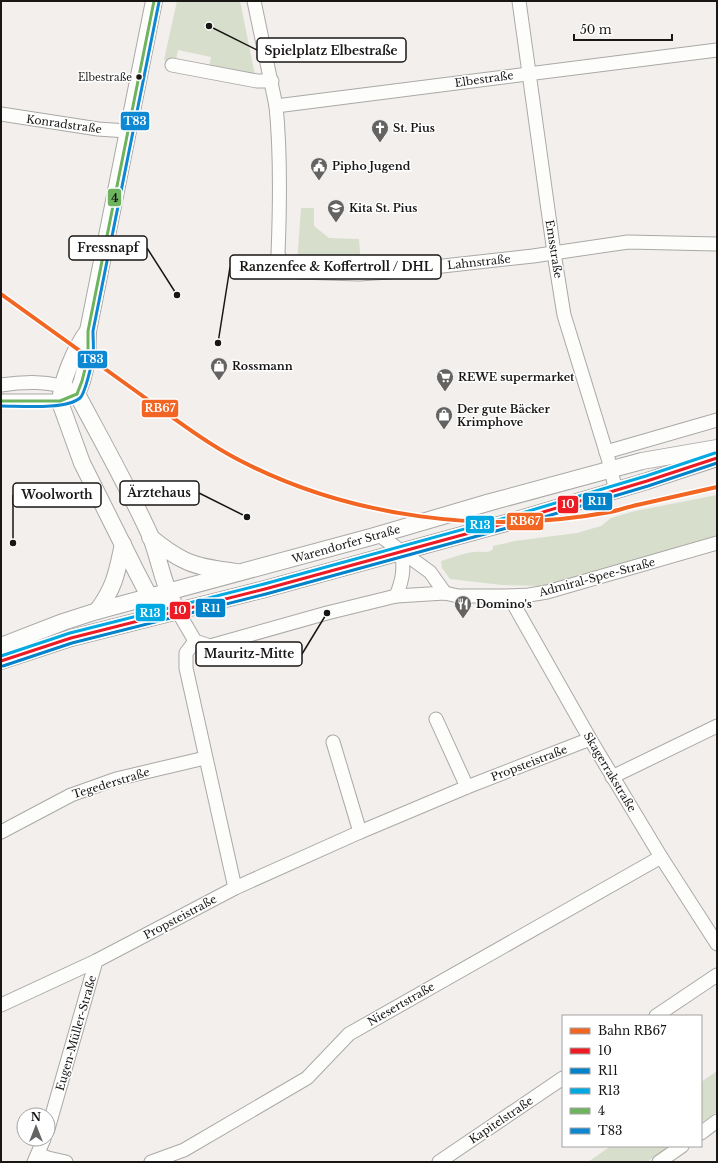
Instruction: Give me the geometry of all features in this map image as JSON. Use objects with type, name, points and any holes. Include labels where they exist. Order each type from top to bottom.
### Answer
[{"type":"main road","points":[[154,1],[88,331],[88,357],[77,394],[118,470],[150,537],[168,593],[177,610]]},
{"type":"main road","points":[[88,331],[80,342],[62,385],[60,401],[65,420],[82,462],[150,598],[177,610]]},
{"type":"main road","name":"Warendorfer Straße","points":[[1,646],[63,622],[97,611],[150,598],[379,535],[487,503],[642,461],[717,448]]},
{"type":"main road","name":"Warendorfer Straße","points":[[1,661],[71,638],[265,589],[402,552],[616,491],[717,458]]},
{"type":"main road","points":[[150,537],[163,548],[184,561],[239,573]]},
{"type":"main road","points":[[97,611],[108,597],[115,581],[123,544]]},
{"type":"street","points":[[254,1],[272,81],[276,106]]},
{"type":"street","name":"Emsstraße","points":[[520,1],[554,253],[564,315],[606,452],[616,491]]},
{"type":"street","name":"Elbestraße","points":[[276,106],[349,98],[529,73],[629,62],[717,50]]},
{"type":"street","points":[[172,65],[257,81],[272,81]]},
{"type":"street","name":"Lahnstraße","points":[[276,106],[280,165],[278,254],[280,261],[287,268],[298,272],[359,274],[389,272],[554,253],[628,242],[717,244]]},
{"type":"street","name":"Konradstraße","points":[[1,114],[98,129],[127,131]]},
{"type":"street","points":[[1,385],[45,383],[62,385],[77,394]]},
{"type":"street","points":[[1,401],[60,401],[77,394]]},
{"type":"street","points":[[606,452],[717,420]]},
{"type":"street","points":[[379,535],[430,572],[444,593]]},
{"type":"street","name":"Admiral-Spee-Straße","points":[[444,593],[458,596],[529,595],[563,588],[717,543]]},
{"type":"street","name":"Warendorfer Straße","points":[[396,596],[401,584],[404,568],[402,552]]},
{"type":"street","points":[[177,610],[195,642],[210,646],[327,613],[396,596],[444,593]]},
{"type":"street","name":"Skagerrakstraße","points":[[509,596],[612,776],[661,857],[717,943]]},
{"type":"street","points":[[195,642],[186,653],[186,668],[235,888]]},
{"type":"street","points":[[436,718],[467,786]]},
{"type":"street","points":[[612,776],[717,726]]},
{"type":"street","name":"Propsteistraße","points":[[1,1005],[96,961],[235,888],[467,786],[590,738]]},
{"type":"street","points":[[333,742],[360,832]]},
{"type":"street","name":"Tegederstraße","points":[[1,832],[71,794],[116,779],[205,758]]},
{"type":"street","name":"Niesertstraße","points":[[151,1162],[184,1150],[307,1078],[349,1034],[661,857]]},
{"type":"street","name":"Eugen-Müller-Straße","points":[[54,1107],[96,961]]},
{"type":"street","points":[[657,1015],[717,975]]},
{"type":"street","name":"Kapitelstraße","points":[[439,1162],[562,1079]]},
{"type":"street","points":[[702,1131],[717,1121]]},
{"type":"street","points":[[41,1147],[36,1158],[48,1158],[66,1162]]},
{"type":"street","points":[[659,1162],[681,1147]]},
{"type":"green space","points":[[177,1],[240,1],[255,75],[209,67],[211,57],[178,50],[176,60],[173,62],[164,60]]},
{"type":"green space","points":[[301,208],[314,208],[314,226],[329,238],[359,239],[361,265],[297,263]]},
{"type":"green space","points":[[717,495],[717,539],[567,582],[542,586],[502,585],[450,579],[442,568],[441,561],[466,553],[485,552],[493,549],[493,546],[515,541],[577,533],[601,526],[611,518],[635,511]]},
{"type":"green space","points":[[717,1071],[717,1112],[702,1122],[702,1081]]},
{"type":"green space","points":[[610,1147],[668,1147],[647,1162],[588,1162]]},
{"type":"rail line","name":"RB67","points":[[1,294],[183,425],[216,447],[239,460],[282,480],[327,496],[373,508],[420,516],[468,521],[516,522],[563,519],[610,512],[717,487]]},
{"type":"transit line","name":"4","points":[[77,394],[88,357],[88,331],[154,1]]},
{"type":"transit line","name":"T83","points":[[1,406],[54,406],[73,402],[80,398],[84,391],[93,356],[93,331],[159,2]]},
{"type":"transit line","name":"4","points":[[1,401],[60,401],[77,394]]},
{"type":"transit line","name":"R13","points":[[1,656],[70,633],[264,584],[512,516],[646,476],[715,453]]},
{"type":"transit line","name":"10","points":[[1,661],[71,638],[265,589],[513,521],[647,481],[717,458]]},
{"type":"transit line","name":"R11","points":[[3,666],[72,643],[266,594],[514,526],[648,486],[717,463]]},
{"type":"place","name":"Spielplatz Elbestraße","points":[[209,26]]},
{"type":"place","name":"Elbestraße","points":[[139,77]]},
{"type":"place","name":"St. Pius","points":[[380,143]]},
{"type":"place","name":"Pipho Jugend","points":[[319,181]]},
{"type":"place","name":"Kita St. Pius","points":[[336,223]]},
{"type":"place","name":"Fressnapf","points":[[177,295]]},
{"type":"place","name":"Ranzenfee & Koffertroll / DHL","points":[[218,343]]},
{"type":"place","name":"Rossmann","points":[[219,381]]},
{"type":"place","name":"REWE supermarket","points":[[445,392]]},
{"type":"place","name":"Der gute Bäcker Krimphove","points":[[444,430]]},
{"type":"place","name":"Ärztehaus","points":[[247,517]]},
{"type":"place","name":"Woolworth","points":[[13,543]]},
{"type":"place","name":"Mauritz-Mitte","points":[[327,613]]},
{"type":"place","name":"Domino's","points":[[463,619]]}]
